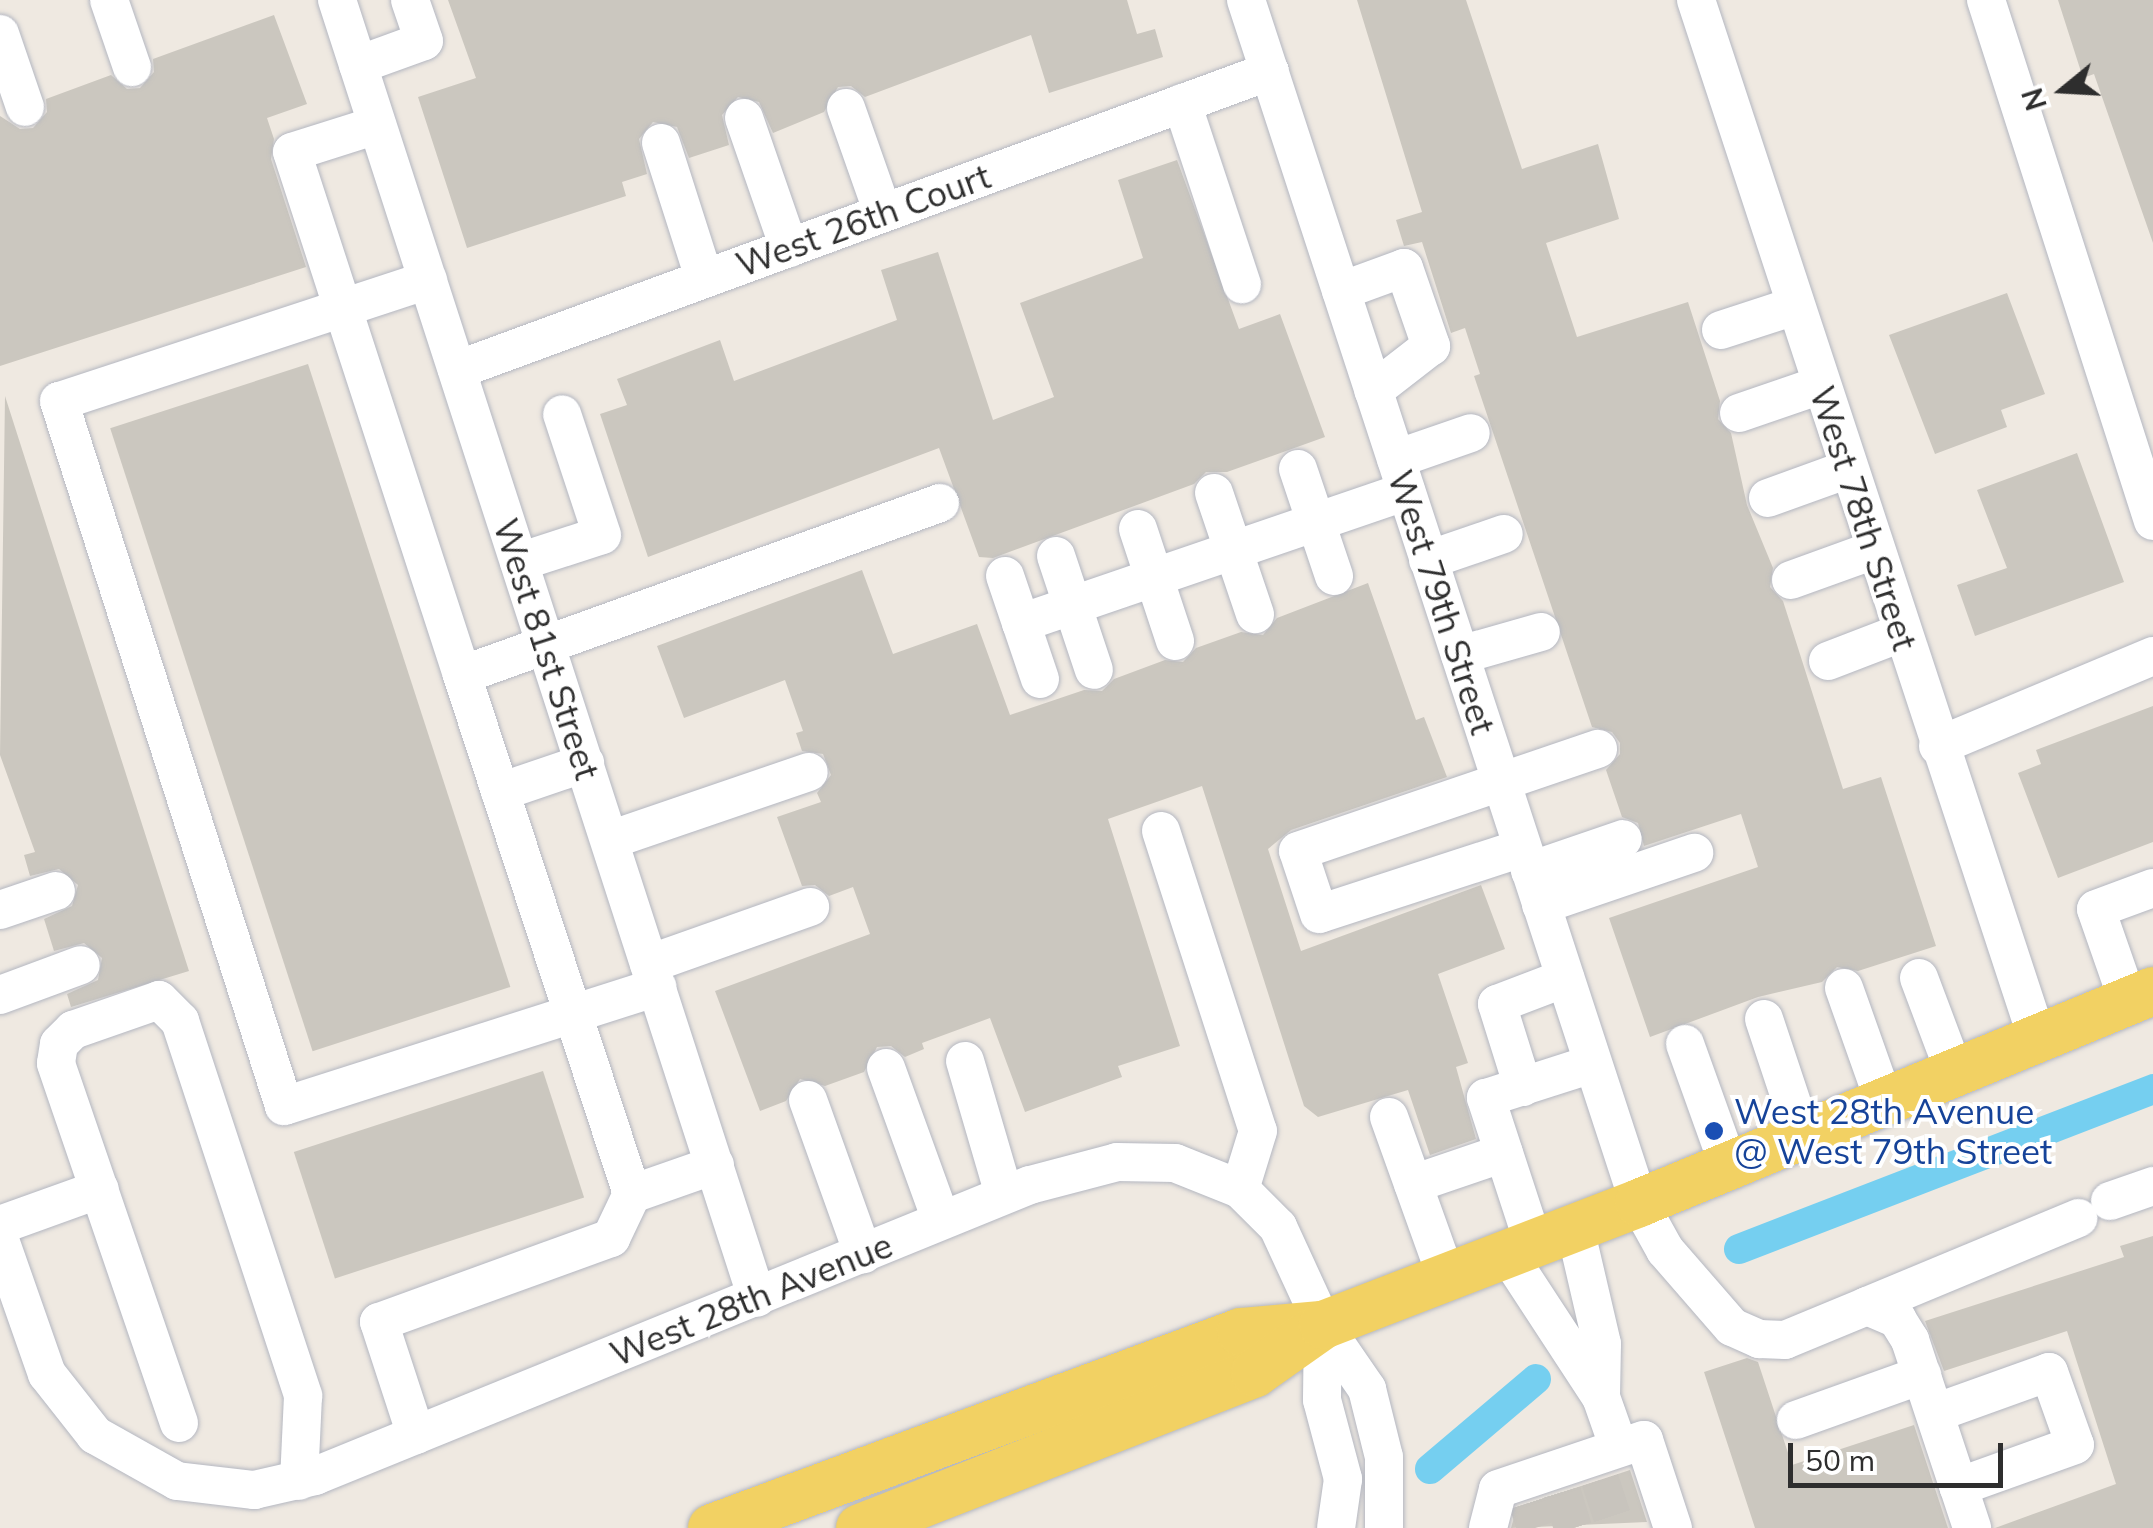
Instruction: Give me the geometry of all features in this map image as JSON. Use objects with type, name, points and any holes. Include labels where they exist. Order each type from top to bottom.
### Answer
[{"type":"main road","points":[[860,1528],[1255,1373],[1323,1325],[1639,1204],[2036,1035],[2141,996]]},
{"type":"main road","points":[[712,1528],[1241,1332],[1323,1325]]},
{"type":"street","points":[[109,0],[132,67]]},
{"type":"street","points":[[358,65],[424,41],[410,0]]},
{"type":"street","name":"West 79th Street","points":[[1246,0],[1592,1064],[1639,1204],[1665,1250],[1732,1328],[1759,1339],[1785,1340],[2153,1186]]},
{"type":"street","name":"West 78th Street","points":[[1696,0],[1901,634],[2036,1035]]},
{"type":"street","points":[[1986,0],[2153,521]]},
{"type":"street","name":"West 81st Street","points":[[346,2],[358,65],[377,125],[758,1298]]},
{"type":"street","points":[[0,34],[25,107]]},
{"type":"street","name":"West 26th Court","points":[[457,370],[1270,71]]},
{"type":"street","points":[[1182,103],[1242,284]]},
{"type":"street","points":[[846,108],[883,213]]},
{"type":"street","points":[[744,118],[789,248]]},
{"type":"street","points":[[377,125],[292,152],[632,1194]]},
{"type":"street","points":[[660,143],[704,278]]},
{"type":"street","points":[[1341,291],[1404,268],[1431,346],[1373,391]]},
{"type":"street","points":[[428,280],[59,401],[284,1106],[574,1014],[810,907]]},
{"type":"street","points":[[1721,330],[1795,306]]},
{"type":"street","points":[[1739,413],[1821,385]]},
{"type":"street","points":[[519,562],[602,535],[562,414]]},
{"type":"street","points":[[1021,623],[1316,523],[1470,433]]},
{"type":"street","points":[[1298,468],[1334,576]]},
{"type":"street","points":[[1768,498],[1848,468]]},
{"type":"street","points":[[1214,493],[1254,614]]},
{"type":"street","points":[[462,674],[940,503]]},
{"type":"street","points":[[1138,529],[1175,641]]},
{"type":"street","points":[[1428,560],[1504,534]]},
{"type":"street","points":[[1790,580],[1874,550]]},
{"type":"street","points":[[1056,556],[1094,670]]},
{"type":"street","points":[[1005,576],[1040,679]]},
{"type":"street","points":[[1460,656],[1541,632]]},
{"type":"street","points":[[1828,661],[1901,634]]},
{"type":"street","points":[[1938,746],[2153,656]]},
{"type":"street","points":[[1598,750],[1298,851],[1318,914],[1531,874],[1694,853]]},
{"type":"street","points":[[500,792],[584,763]]},
{"type":"street","points":[[610,840],[809,772]]},
{"type":"street","points":[[1161,830],[1258,1131],[1240,1189]]},
{"type":"street","points":[[1531,874],[1623,839]]},
{"type":"street","points":[[2141,996],[2096,909],[2153,888]]},
{"type":"street","points":[[0,910],[56,892]]},
{"type":"street","points":[[0,995],[81,966]]},
{"type":"street","points":[[1523,1086],[1496,1004],[1564,978]]},
{"type":"street","points":[[1919,978],[1954,1071]]},
{"type":"street","points":[[1844,988],[1884,1101]]},
{"type":"street","points":[[180,1423],[55,1052],[73,1030],[164,1001],[180,1022],[303,1396],[299,1481]]},
{"type":"street","points":[[1764,1019],[1803,1136]]},
{"type":"street","points":[[1685,1044],[1729,1166]]},
{"type":"street","points":[[965,1060],[1004,1194]]},
{"type":"street","points":[[1592,1064],[1486,1098],[1504,1153],[1602,1397]]},
{"type":"street","points":[[886,1068],[941,1220]]},
{"type":"street","points":[[808,1100],[863,1254]]},
{"type":"street","points":[[1389,1116],[1447,1278]]},
{"type":"street","points":[[1413,1184],[1504,1153]]},
{"type":"street","name":"West 28th Avenue","points":[[0,1240],[47,1374],[79,1419],[114,1450],[191,1485],[254,1490],[299,1481],[416,1435],[1004,1194],[1091,1167],[1150,1160],[1189,1167],[1240,1189],[1278,1227],[1323,1325],[1370,1400],[1384,1457],[1384,1528]]},
{"type":"street","points":[[416,1435],[379,1322],[610,1238],[632,1194],[715,1165]]},
{"type":"street","points":[[0,1225],[100,1188]]},
{"type":"street","points":[[1539,1243],[1602,1344],[1604,1462]]},
{"type":"street","points":[[1867,1306],[1897,1319],[1922,1375],[1972,1528]]},
{"type":"street","points":[[1323,1325],[1322,1400],[1343,1479],[1336,1528]]},
{"type":"street","points":[[1934,1413],[2049,1372],[2075,1445],[1958,1486]]},
{"type":"street","points":[[1796,1420],[1922,1375]]},
{"type":"street","points":[[1488,1528],[1498,1490],[1542,1487],[1604,1462],[1644,1440],[1673,1528]]},
{"type":"building","points":[[448,0],[1127,0],[1137,34],[1155,29],[1163,57],[1049,93],[1031,35],[865,97],[851,86],[838,87],[824,112],[773,133],[759,102],[738,97],[722,115],[729,145],[689,158],[677,127],[653,122],[639,139],[647,174],[622,182],[626,196],[467,248],[418,97],[476,78]]},
{"type":"building","points":[[1357,0],[1466,0],[1522,169],[1598,144],[1619,219],[1546,243],[1577,337],[1688,302],[1720,401],[1718,419],[1731,433],[1747,505],[1773,568],[1770,587],[1783,601],[1843,789],[1881,777],[1936,946],[1858,971],[1837,967],[1822,982],[1758,997],[1650,1037],[1609,918],[1758,867],[1741,814],[1644,846],[1638,823],[1622,817],[1606,770],[1620,754],[1620,743],[1612,732],[1592,727],[1474,376],[1480,374],[1465,328],[1451,333],[1422,242],[1404,246],[1396,220],[1422,212]]},
{"type":"building","points":[[2058,0],[2153,0],[2153,243],[2094,74],[2083,78]]},
{"type":"building","points":[[274,15],[307,104],[267,118],[274,139],[271,159],[306,267],[0,366],[0,116],[20,129],[33,128],[47,112],[46,99],[111,75],[127,89],[140,88],[154,72],[153,59]]},
{"type":"building","points":[[1177,160],[1239,329],[1280,314],[1325,437],[1227,472],[1206,472],[1194,484],[993,558],[979,557],[939,448],[648,557],[600,414],[627,405],[617,379],[720,340],[734,381],[897,320],[881,270],[938,252],[993,420],[1054,397],[1020,303],[1143,258],[1118,180]]},
{"type":"building","points":[[2007,293],[2045,394],[2001,410],[2007,427],[1935,454],[1889,335]]},
{"type":"building","points":[[308,364],[510,987],[313,1051],[110,428]]},
{"type":"building","points":[[5,396],[189,971],[71,1007],[67,994],[98,980],[102,958],[84,943],[54,951],[44,919],[72,906],[78,885],[59,869],[30,876],[24,855],[35,852],[0,755]]},
{"type":"building","points":[[2077,453],[2124,582],[1975,636],[1957,585],[2007,568],[1977,490]]},
{"type":"building","points":[[862,570],[893,654],[977,624],[1010,715],[1084,690],[1102,691],[1114,679],[1165,660],[1183,662],[1196,648],[1241,632],[1263,635],[1277,618],[1368,583],[1416,720],[1424,717],[1447,777],[1291,830],[1268,849],[1301,951],[1481,885],[1505,949],[1438,974],[1468,1063],[1456,1067],[1476,1139],[1430,1155],[1408,1090],[1318,1117],[1304,1106],[1202,786],[1108,819],[1180,1046],[1118,1066],[1122,1077],[1025,1112],[990,1018],[922,1043],[924,1049],[905,1057],[891,1046],[877,1047],[864,1072],[825,1086],[800,1079],[786,1101],[760,1111],[715,991],[870,934],[853,887],[829,896],[815,885],[802,886],[777,817],[821,802],[817,793],[831,775],[823,754],[802,751],[796,733],[803,731],[785,680],[684,718],[657,646]]},
{"type":"building","points":[[2153,706],[2153,842],[2058,878],[2018,773],[2041,764],[2036,750]]},
{"type":"building","points":[[543,1071],[584,1197],[335,1278],[294,1152]]},
{"type":"building","points":[[2153,1236],[2153,1528],[1995,1528],[2116,1484],[2067,1331],[1944,1371],[1925,1321],[2124,1257],[2120,1246]]},
{"type":"building","points":[[1747,1358],[1758,1362],[1792,1465],[1914,1425],[1948,1528],[1755,1528],[1704,1372]]},
{"type":"building","points":[[1630,1470],[1647,1522],[1511,1528],[1517,1507]]},
{"type":"waterway","points":[[1739,1249],[2153,1089]]},
{"type":"waterway","points":[[1430,1469],[1536,1379]]},
{"type":"tunnel","points":[[1600,1480],[1616,1528]]},
{"type":"tunnel","points":[[1562,1492],[1573,1528]]},
{"type":"tunnel","points":[[1528,1503],[1536,1528]]},
{"type":"place","name":"West 28th Avenue @ West 79th Street","points":[[1714,1131]]}]
